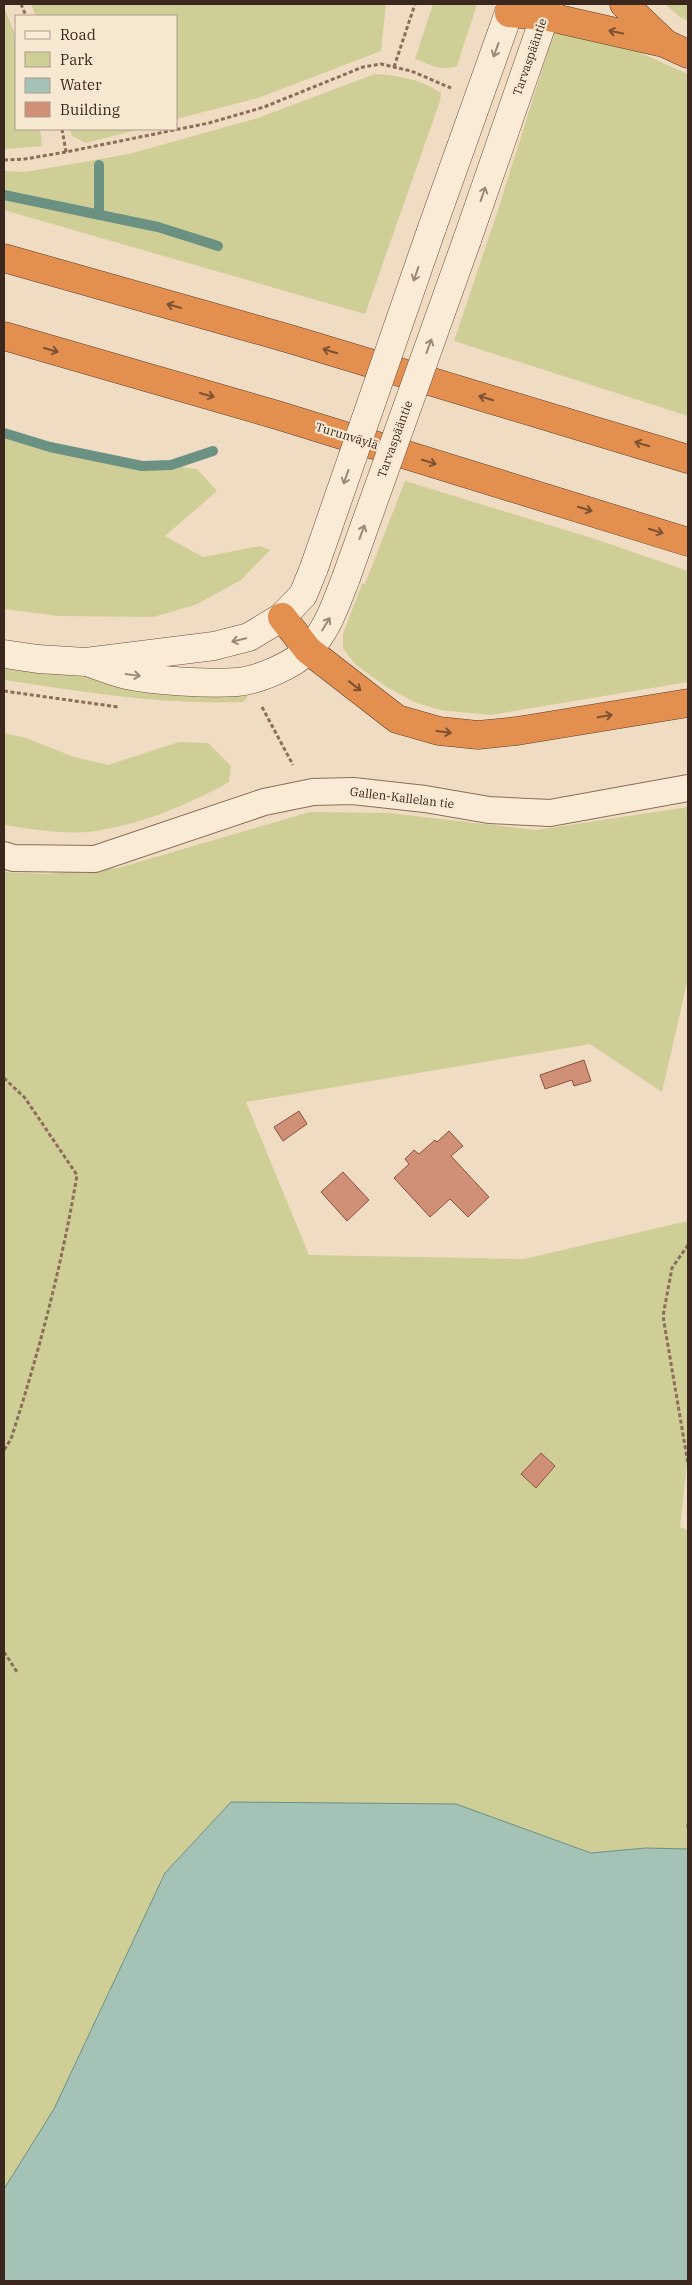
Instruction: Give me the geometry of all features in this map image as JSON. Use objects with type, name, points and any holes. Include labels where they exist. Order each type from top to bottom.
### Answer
[{"type":"highway","points":[[624,4],[664,42]]},
{"type":"highway","points":[[511,8],[547,10],[664,42],[688,54]]},
{"type":"highway","points":[[4,258],[309,345],[688,459]]},
{"type":"highway","name":"Turunväylä","points":[[4,336],[277,415],[688,542]]},
{"type":"highway","points":[[282,617],[308,650],[397,719],[439,731],[478,735],[517,731],[688,703]]},
{"type":"street","name":"Tarvaspääntie","points":[[4,654],[38,659],[86,662],[214,646],[249,638],[282,617],[303,595],[511,8]]},
{"type":"street","name":"Tarvaspääntie","points":[[86,662],[127,675],[175,680],[238,682],[257,678],[283,667],[308,650],[329,622],[467,240],[547,10]]},
{"type":"street","name":"Gallen-Kallelan tie","points":[[4,855],[14,858],[95,859],[264,802],[313,792],[353,791],[425,799],[489,810],[550,813],[688,788]]},
{"type":"path","points":[[394,67],[415,4]]},
{"type":"path","points":[[178,129],[209,123],[264,107],[363,67],[381,64],[411,71],[456,90]]},
{"type":"path","points":[[62,130],[66,152]]},
{"type":"path","points":[[4,160],[25,159],[66,152],[174,130]]},
{"type":"path","points":[[263,712],[295,768]]},
{"type":"path","points":[[4,1078],[25,1098],[77,1175],[66,1239],[38,1355],[11,1439],[4,1450]]},
{"type":"path","points":[[688,1245],[672,1268],[663,1316],[688,1464]]},
{"type":"path","points":[[4,1652],[17,1672]]},
{"type":"path","points":[[688,1822],[688,1828]]},
{"type":"green space","points":[[31,4],[386,4],[381,51],[258,98],[178,118],[178,15],[36,15]]},
{"type":"green space","points":[[433,4],[477,4],[457,66],[451,68],[441,68],[415,59]]},
{"type":"green space","points":[[665,4],[688,4],[688,21],[681,18]]},
{"type":"green space","points":[[4,7],[15,34],[15,130],[40,130],[42,146],[4,149]]},
{"type":"green space","points":[[555,29],[618,43],[688,74],[688,416],[454,341]]},
{"type":"green space","points":[[375,74],[410,79],[425,84],[441,93],[440,101],[365,314],[4,210],[4,171],[26,172],[129,154],[258,118]]},
{"type":"green space","points":[[70,130],[136,130],[86,143],[72,136]]},
{"type":"green space","points":[[4,438],[39,448],[197,469],[217,491],[165,536],[203,557],[260,546],[270,550],[241,580],[195,605],[153,617],[58,616],[4,609]]},
{"type":"green space","points":[[405,481],[595,539],[688,571],[688,682],[490,715],[440,710],[414,702],[385,686],[355,664],[343,648],[343,634],[362,584],[365,584]]},
{"type":"green space","points":[[4,666],[159,687],[248,691],[247,698],[243,702],[183,702],[123,697],[4,680]]},
{"type":"green space","points":[[4,733],[26,738],[74,757],[108,765],[179,742],[208,743],[231,766],[229,782],[161,814],[107,829],[69,832],[35,830],[4,825]]},
{"type":"green space","points":[[688,807],[688,978],[662,1092],[590,1044],[246,1102],[309,1255],[524,1259],[688,1221],[688,1455],[680,1527],[688,1530],[688,2037],[4,2281],[4,872],[45,874],[118,868],[310,812],[389,813],[536,830]]},
{"type":"water","points":[[231,1802],[456,1804],[591,1853],[646,1848],[688,1849],[688,2281],[4,2281],[4,2189],[54,2109],[165,1873]]},
{"type":"building","points":[[584,1060],[591,1081],[574,1086],[572,1080],[545,1089],[540,1075]]},
{"type":"building","points":[[299,1111],[307,1124],[283,1141],[274,1127]]},
{"type":"building","points":[[449,1131],[463,1146],[451,1156],[489,1197],[468,1217],[450,1199],[430,1217],[394,1178],[409,1164],[405,1159],[414,1150],[419,1154]]},
{"type":"building","points":[[343,1172],[369,1200],[347,1221],[321,1192]]},
{"type":"building","points":[[541,1453],[555,1466],[536,1488],[521,1474]]},
{"type":"waterway","points":[[99,165],[99,215]]},
{"type":"waterway","points":[[4,195],[158,227],[218,246]]},
{"type":"waterway","points":[[4,433],[50,447],[142,466],[171,465],[213,451]]}]
